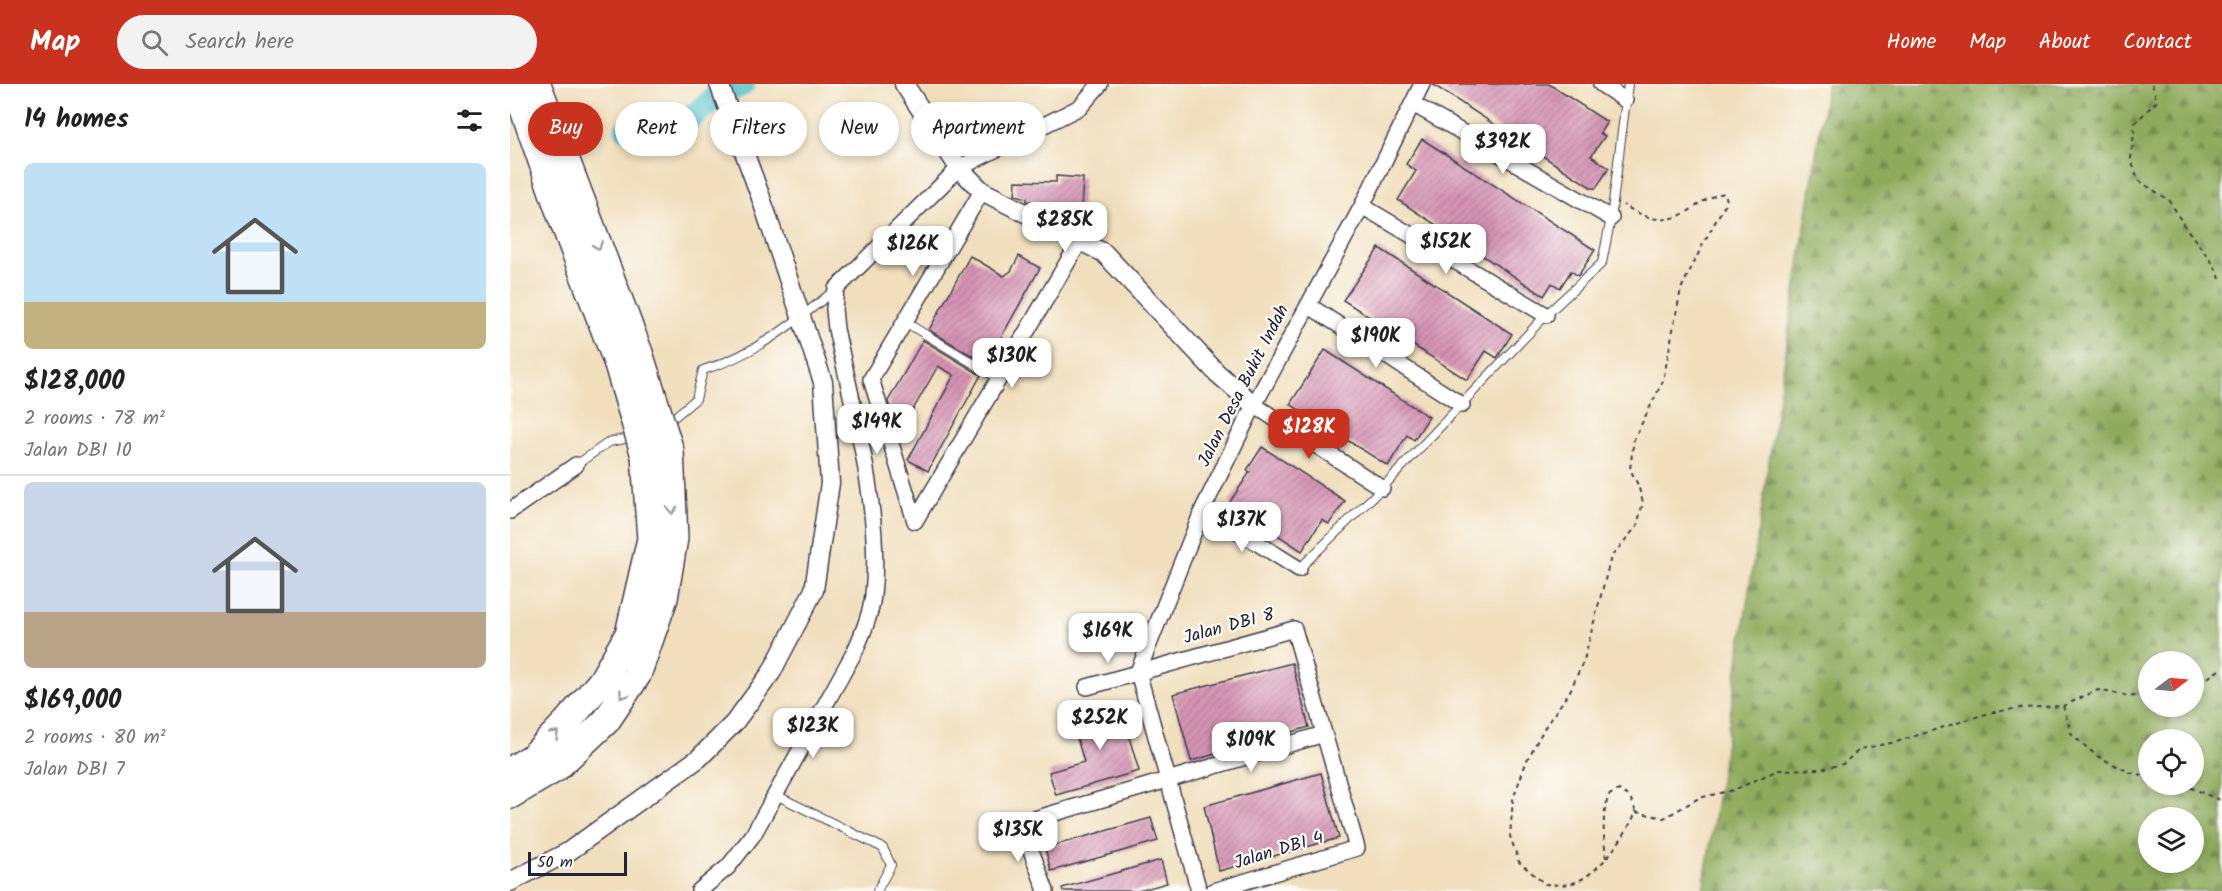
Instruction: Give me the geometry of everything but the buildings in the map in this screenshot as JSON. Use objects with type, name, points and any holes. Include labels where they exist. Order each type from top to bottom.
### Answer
[{"type":"highway","points":[[515,84],[561,215]]},
{"type":"highway","points":[[537,84],[578,192]]},
{"type":"highway","points":[[510,795],[556,768],[606,721],[637,675],[664,598],[674,538],[654,444],[546,84]]},
{"type":"highway","points":[[510,97],[561,215],[628,358]]},
{"type":"highway","points":[[510,771],[533,756],[566,723],[602,681],[629,634],[651,539],[654,444]]},
{"type":"street","points":[[510,882],[568,852],[699,758],[734,723],[771,673],[814,590],[830,483],[823,382],[778,246],[719,84]]},
{"type":"street","points":[[904,84],[958,168],[982,191],[1104,254],[1217,373],[1254,405],[1382,489]]},
{"type":"street","points":[[699,891],[728,867],[753,835],[855,651],[867,624],[873,596],[875,552],[866,467],[836,329],[834,309],[836,290],[958,168],[1080,107],[1100,84]]},
{"type":"street","name":"Jalan Desa Bukit Indah","points":[[1138,672],[1203,509],[1254,405],[1362,206],[1422,84]]},
{"type":"street","points":[[1601,84],[1625,100]]},
{"type":"street","points":[[1413,104],[1611,218]]},
{"type":"street","points":[[982,191],[872,379],[915,521],[1080,241]]},
{"type":"street","points":[[1362,206],[1546,315]]},
{"type":"street","points":[[1308,305],[1462,405]]},
{"type":"street","points":[[510,512],[576,465]]},
{"type":"street","points":[[1203,509],[1299,569]]},
{"type":"street","name":"Jalan DBI 8","points":[[1087,687],[1294,629],[1324,734]]},
{"type":"street","points":[[1138,672],[1199,891]]},
{"type":"street","points":[[1046,891],[1021,823],[1324,734]]},
{"type":"street","name":"Jalan DBI 4","points":[[1213,891],[1357,848],[1324,734]]},
{"type":"lane","points":[[1299,569],[1382,489],[1546,315],[1602,263],[1611,218],[1628,84]]},
{"type":"lane","points":[[576,465],[609,442],[654,444],[696,399],[703,370],[724,364],[752,351],[836,290]]},
{"type":"lane","points":[[905,322],[999,379]]},
{"type":"lane","points":[[776,795],[883,848],[891,865],[877,891]]},
{"type":"path","points":[[2152,84],[2157,101],[2135,123],[2131,159],[2138,180],[2170,201],[2183,224],[2214,265],[2222,283]]},
{"type":"path","points":[[1606,858],[1603,830],[1604,808],[1609,795],[1619,790],[1630,797],[1636,813],[1628,830],[1606,858],[1582,879],[1568,884],[1545,884],[1519,862],[1510,836],[1513,799],[1527,760],[1545,727],[1570,691],[1584,660],[1611,557],[1637,526],[1643,502],[1630,469],[1634,439],[1662,381],[1681,289],[1727,201],[1725,193],[1713,195],[1685,214],[1667,221],[1640,214],[1613,199]]},
{"type":"path","points":[[2204,680],[2222,668]]},
{"type":"path","points":[[1636,813],[1664,818],[1699,798],[1734,790],[1778,770],[1821,769],[1843,764],[1860,749],[1896,742],[1989,713],[2019,708],[2063,706],[2098,690],[2138,696]]},
{"type":"path","points":[[2063,706],[2072,735],[2097,756],[2138,774]]},
{"type":"path","points":[[2204,793],[2222,801]]},
{"type":"green space","points":[[1827,84],[2222,84],[2222,891],[1703,891]]},
{"type":"waterway","points":[[698,112],[717,96],[743,84]]}]
